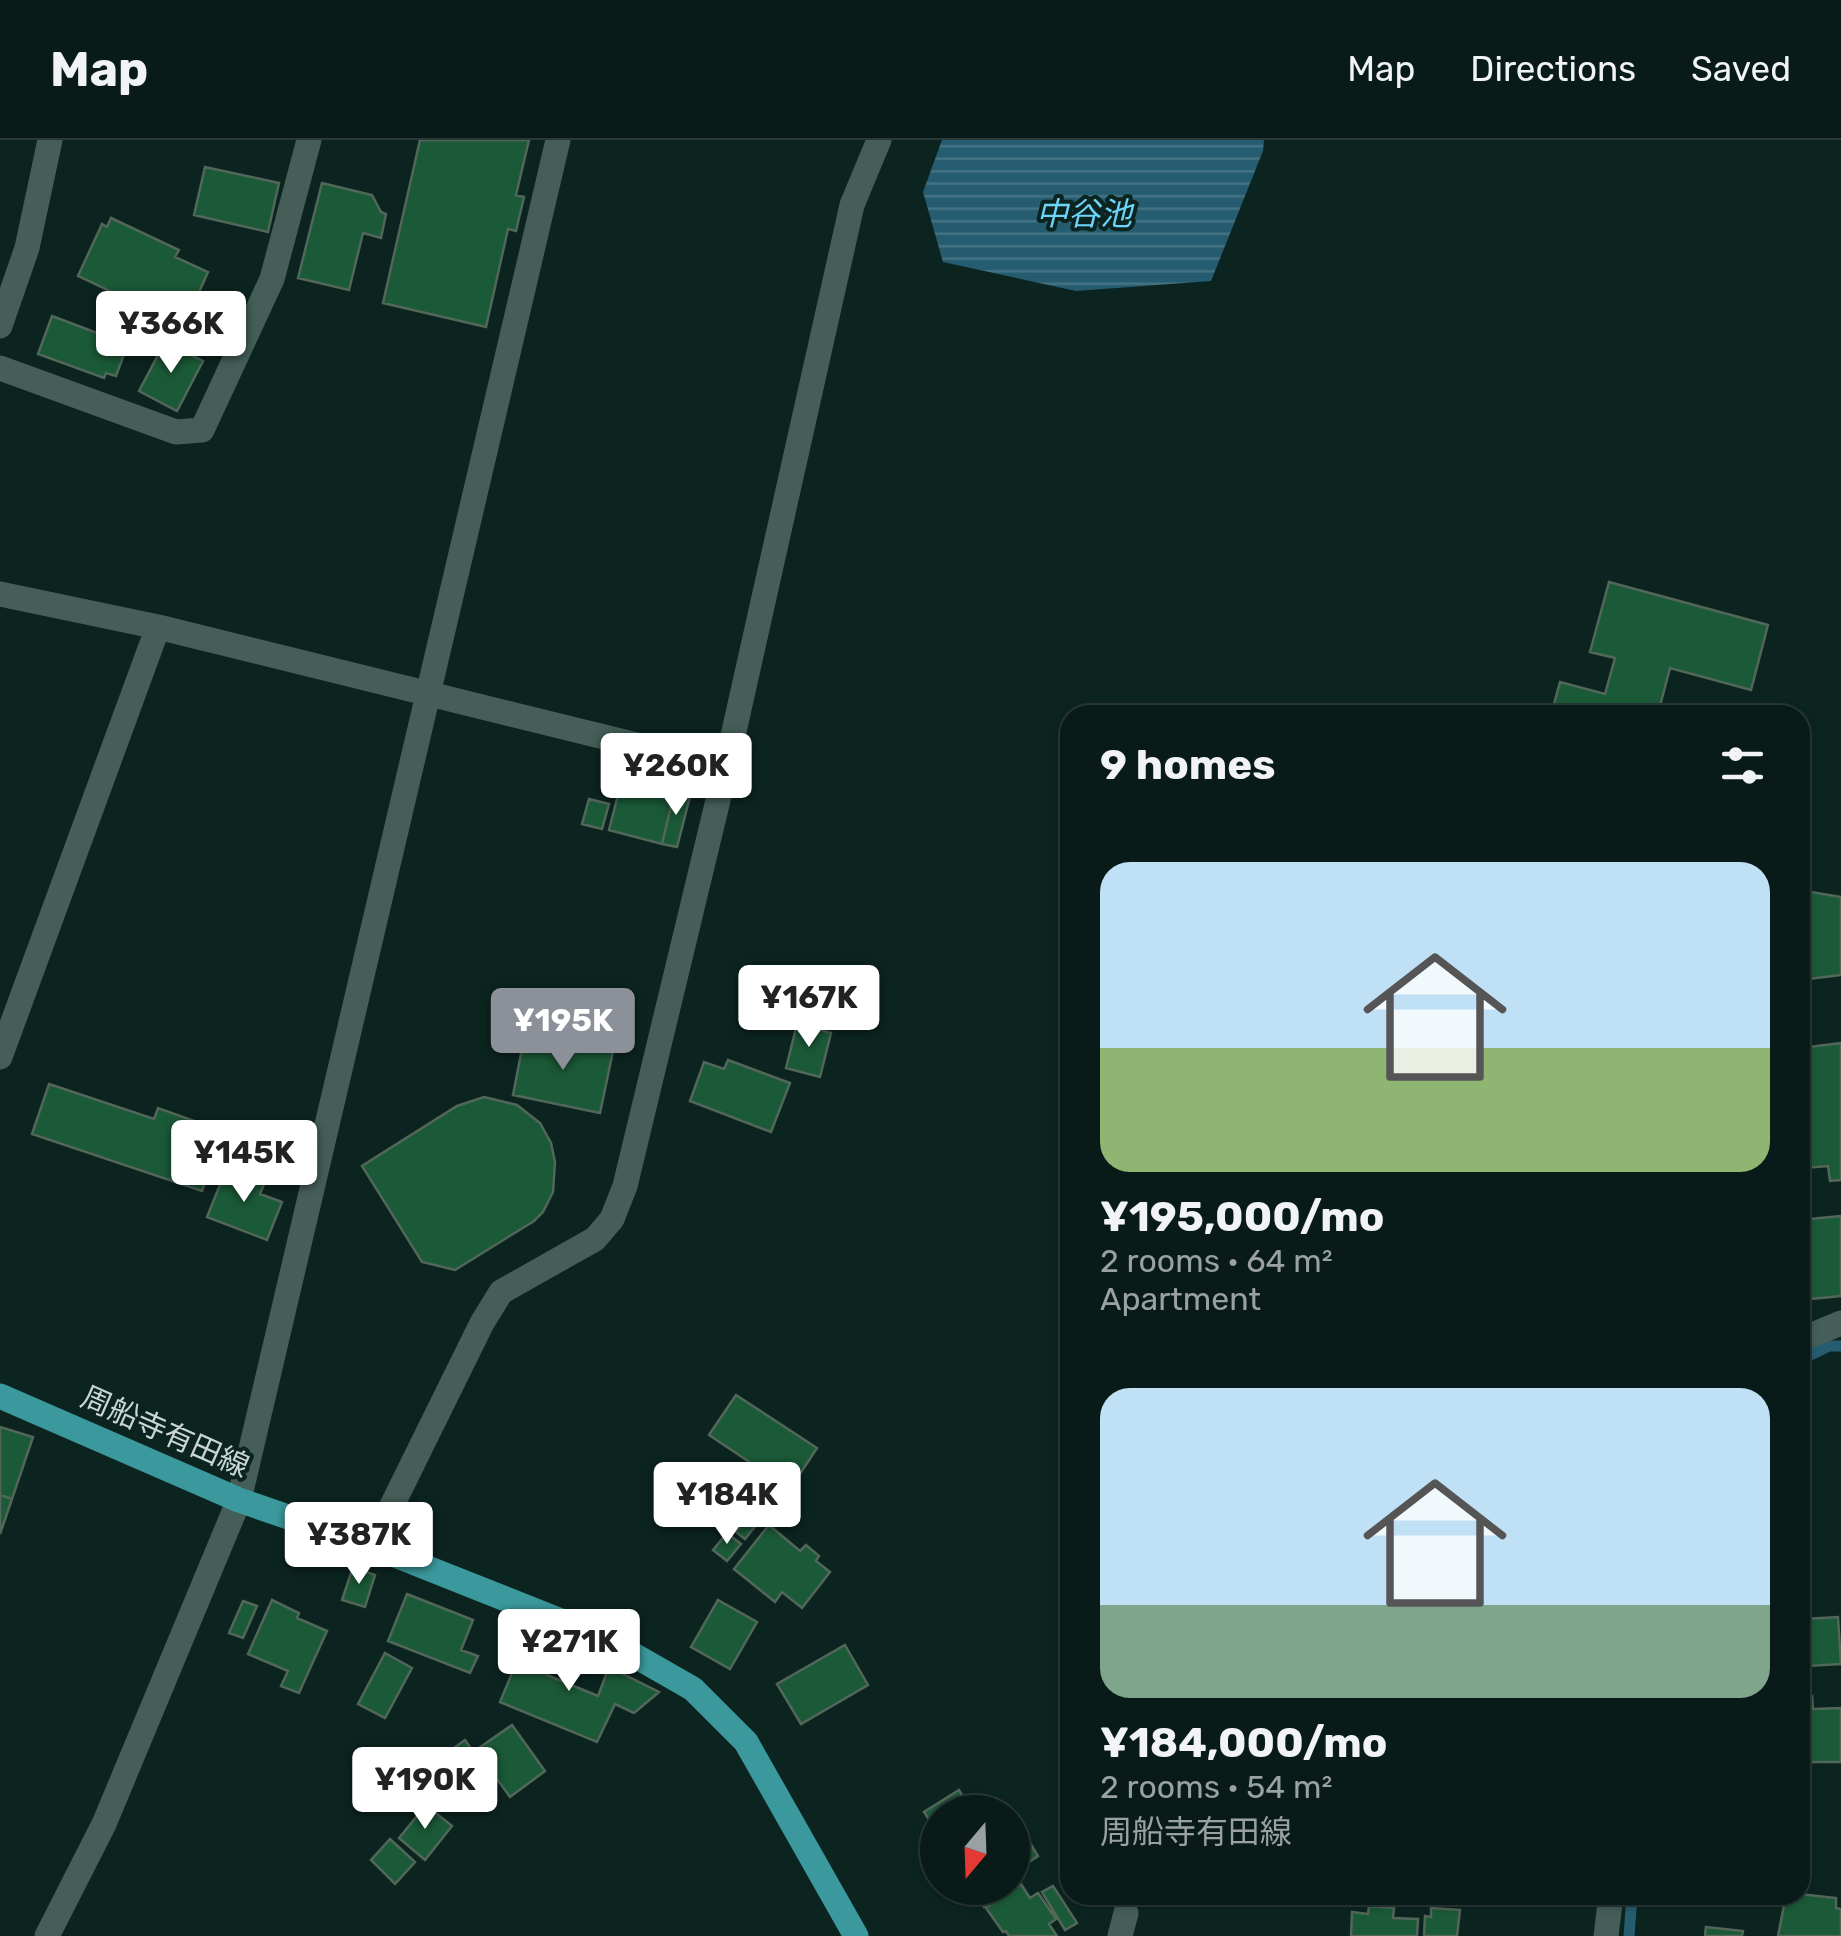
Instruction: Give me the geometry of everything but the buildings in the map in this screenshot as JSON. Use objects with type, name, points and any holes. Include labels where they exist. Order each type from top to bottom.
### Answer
[{"type":"main road","name":"周船寺有田線","points":[[0,1396],[239,1500],[372,1546],[604,1638],[693,1688],[746,1742],[856,1936]]},
{"type":"street","points":[[0,326],[27,248],[50,140]]},
{"type":"street","points":[[0,368],[176,432],[202,430],[272,279],[309,140]]},
{"type":"street","points":[[47,1936],[104,1824],[239,1500],[558,140]]},
{"type":"street","points":[[372,1546],[482,1323],[502,1292],[595,1239],[612,1219],[625,1186],[726,767],[852,205],[878,140]]},
{"type":"street","points":[[0,594],[158,627],[726,767]]},
{"type":"street","points":[[0,1056],[158,627]]},
{"type":"street","points":[[1810,1336],[1841,1323]]},
{"type":"street","points":[[1606,1936],[1610,1905]]},
{"type":"water","name":"中谷池","points":[[942,140],[1264,140],[1211,281],[1076,291],[943,262],[923,192]]},
{"type":"waterway","points":[[1810,1355],[1829,1346],[1841,1346]]},
{"type":"waterway","points":[[1629,1936],[1631,1905]]}]
